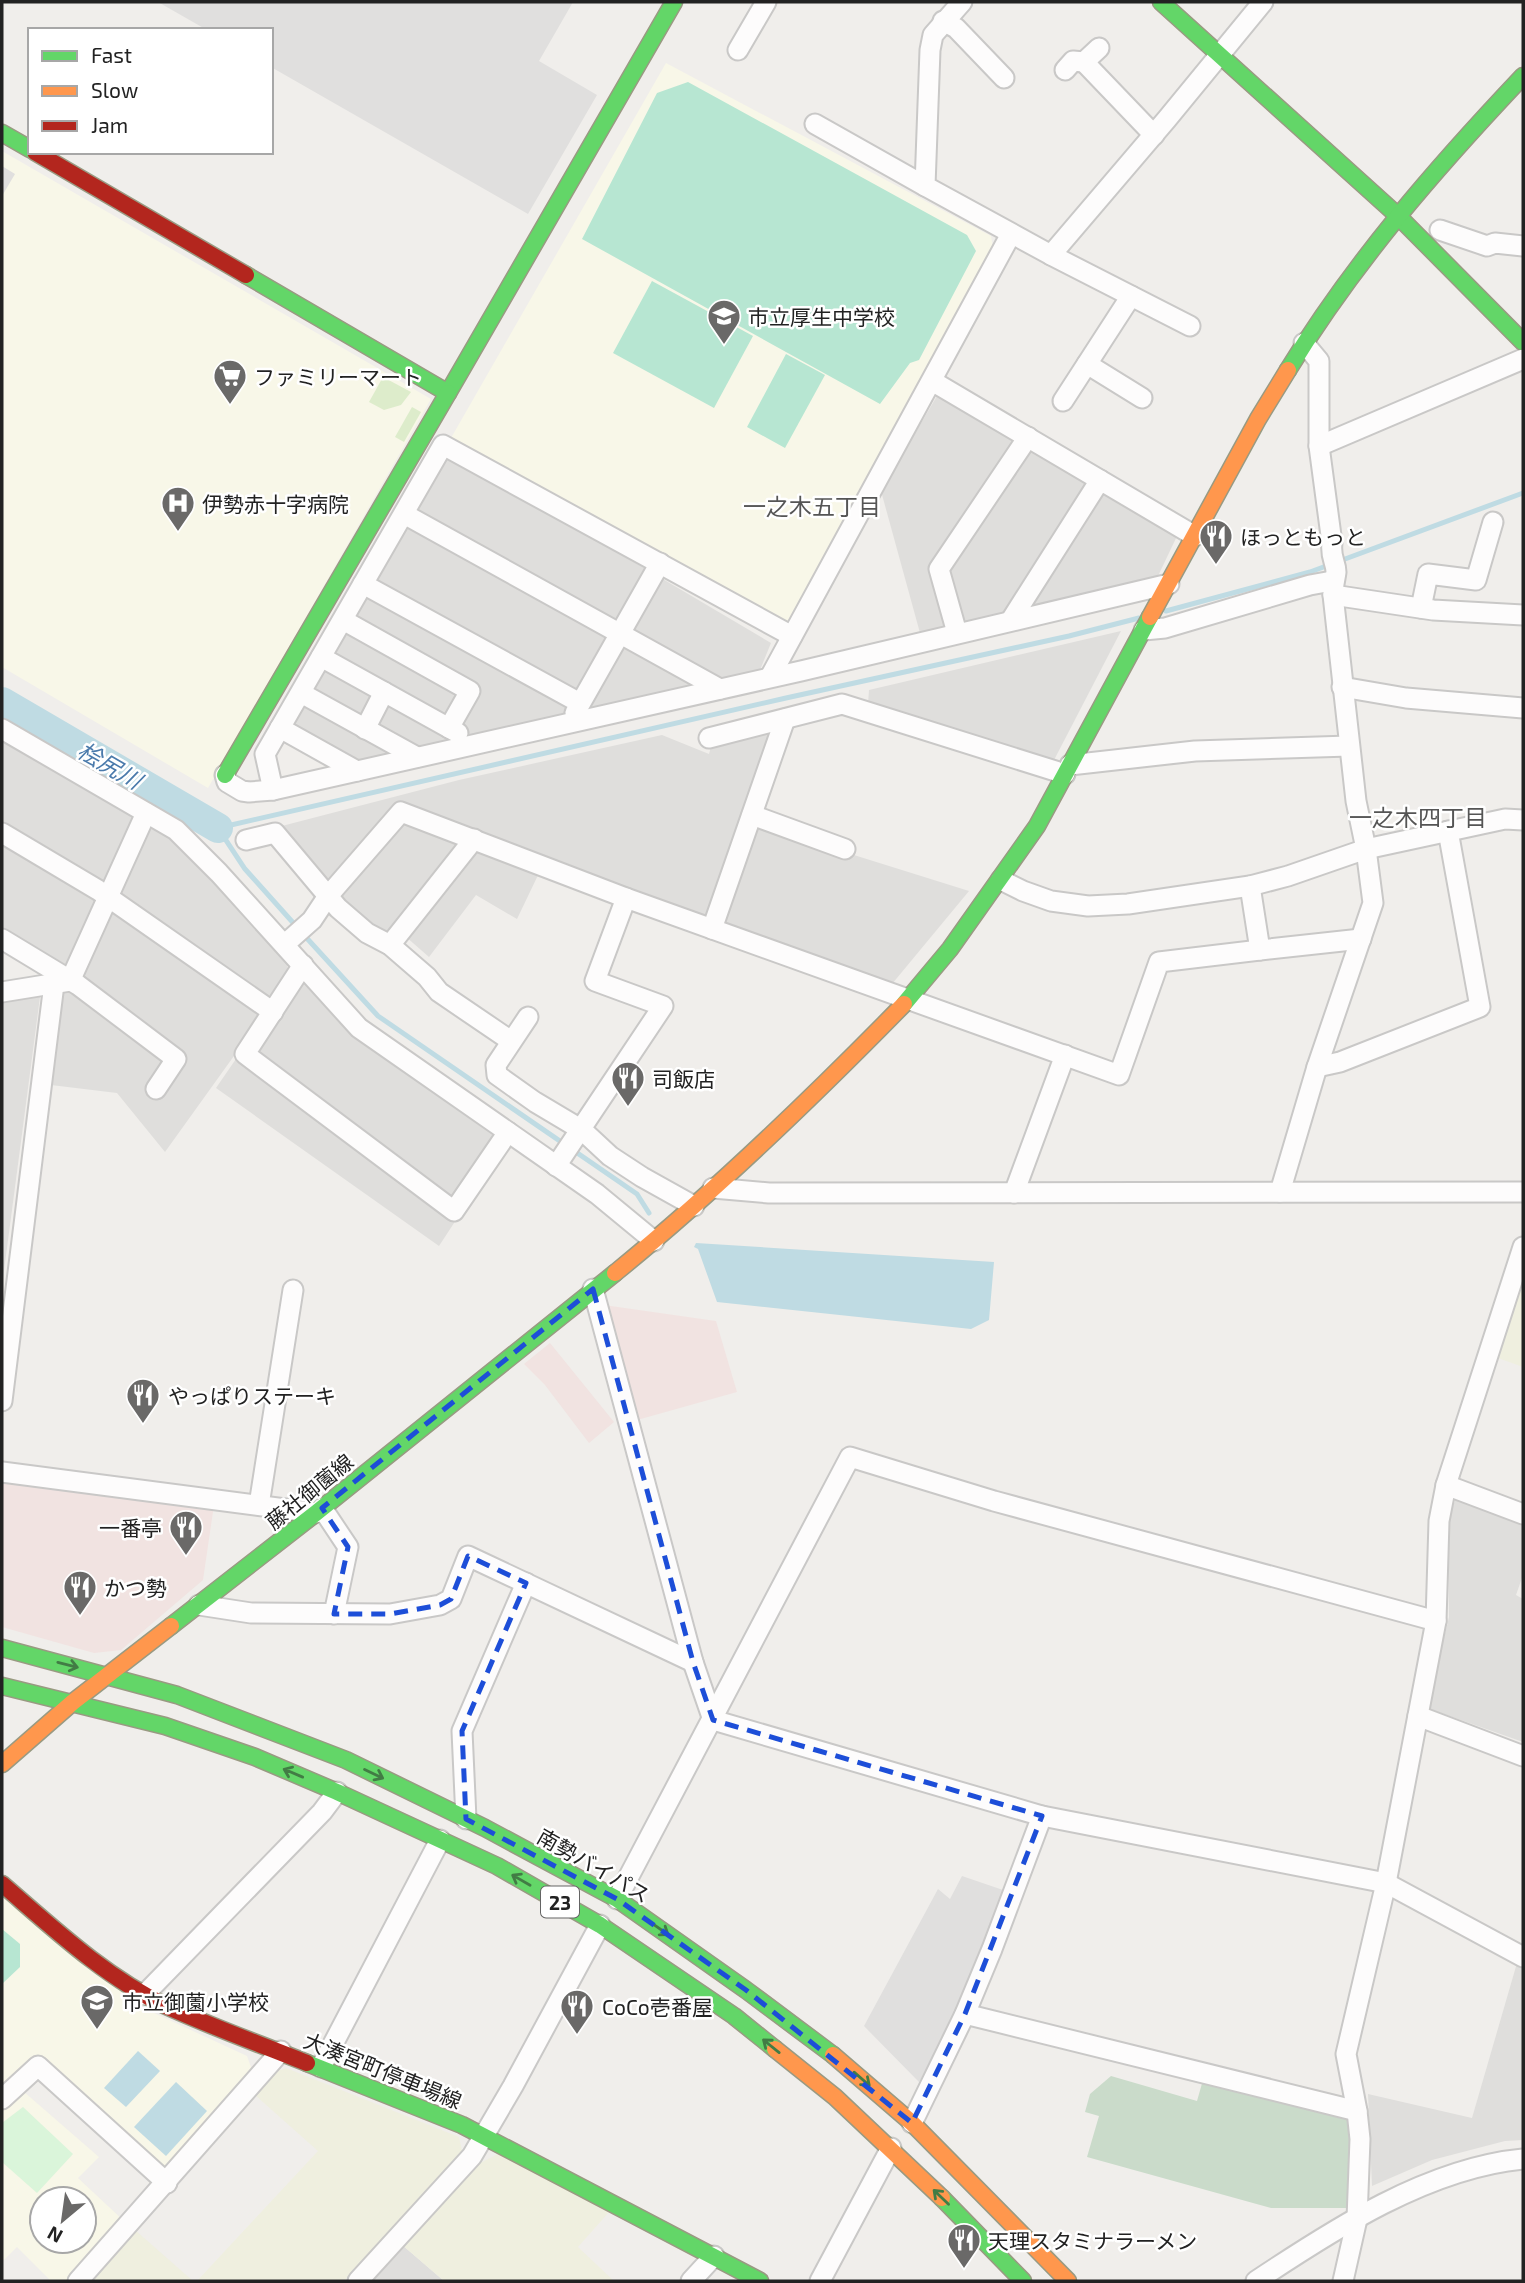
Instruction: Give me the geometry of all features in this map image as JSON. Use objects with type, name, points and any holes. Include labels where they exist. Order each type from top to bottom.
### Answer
[{"type":"main road","points":[[225,775],[674,2]]},
{"type":"main road","points":[[1161,2],[1397,215],[1523,342]]},
{"type":"main road","name":"藤社御薗線","points":[[2,1764],[73,1702],[319,1511],[654,1241],[822,1086],[908,998],[950,949],[1037,826],[1258,419],[1340,289],[1397,215],[1523,76]]},
{"type":"main road","points":[[2,133],[28,148]]},
{"type":"main road","points":[[38,154],[448,393]]},
{"type":"main road","name":"南勢バイパス","points":[[2,1648],[177,1695],[346,1760],[466,1819],[617,1899],[746,1990],[835,2058],[912,2123],[1068,2281]]},
{"type":"main road","name":"23","points":[[2,1686],[73,1702],[190,1735],[255,1757],[497,1867],[600,1926],[734,2016],[835,2097],[891,2148],[1023,2281]]},
{"type":"main road","name":"大湊宮町停車場線","points":[[2,1884],[107,1971],[166,2007],[321,2067],[485,2136],[760,2281]]},
{"type":"street","points":[[738,50],[766,2]]},
{"type":"street","points":[[925,186],[930,50],[933,35],[962,2]]},
{"type":"street","points":[[1051,255],[1263,2]]},
{"type":"street","points":[[943,21],[956,28],[1004,78]]},
{"type":"street","points":[[1065,71],[1073,61],[1092,55],[1154,135]]},
{"type":"street","points":[[815,124],[1012,234],[1190,326]]},
{"type":"street","points":[[1440,230],[1487,246],[1495,243],[1523,246]]},
{"type":"street","points":[[770,677],[1012,234]]},
{"type":"street","points":[[1063,401],[1131,296]]},
{"type":"street","points":[[1280,1192],[1317,1067],[1373,903],[1356,801],[1342,687],[1332,543],[1319,446],[1319,361],[1304,344]]},
{"type":"street","points":[[1319,446],[1523,359]]},
{"type":"street","points":[[1087,365],[1142,398]]},
{"type":"street","points":[[932,381],[1195,536]]},
{"type":"street","points":[[957,633],[939,569],[1027,437]]},
{"type":"street","points":[[273,790],[265,754],[443,444],[792,636]]},
{"type":"street","points":[[1011,620],[1100,480]]},
{"type":"street","points":[[404,514],[720,689]]},
{"type":"street","points":[[1421,608],[1428,574],[1476,580],[1493,522]]},
{"type":"street","points":[[569,723],[660,563]]},
{"type":"street","points":[[1145,628],[1165,628],[1310,585],[1333,575],[1421,608],[1523,615]]},
{"type":"street","points":[[363,584],[580,703]]},
{"type":"street","points":[[225,775],[227,782],[242,791],[273,790],[1011,620],[1165,592]]},
{"type":"street","points":[[343,621],[470,691],[449,728]]},
{"type":"street","points":[[321,657],[477,744]]},
{"type":"street","points":[[1342,687],[1406,698],[1523,708]]},
{"type":"street","points":[[365,729],[384,692]]},
{"type":"street","points":[[300,693],[417,758]]},
{"type":"street","points":[[709,738],[842,704],[1068,770],[1195,751],[1349,746]]},
{"type":"street","points":[[712,929],[785,719]]},
{"type":"street","points":[[2,729],[186,839],[290,939],[303,965],[359,1028],[508,1132],[558,1163],[654,1241]]},
{"type":"street","points":[[280,729],[357,771]]},
{"type":"street","points":[[290,939],[312,920],[328,896],[401,812],[625,898],[1119,1075],[1159,962],[1361,939]]},
{"type":"street","points":[[2,1401],[62,983],[108,898],[146,813]]},
{"type":"street","points":[[752,815],[845,849]]},
{"type":"street","points":[[1001,880],[1051,901],[1088,906],[1128,904],[1250,886],[1366,849],[1505,819],[1523,820]]},
{"type":"street","points":[[1317,1067],[1340,1062],[1480,1007],[1448,831]]},
{"type":"street","points":[[2,833],[108,898],[273,1012]]},
{"type":"street","points":[[246,840],[275,833],[338,908],[366,933],[390,945],[427,977],[439,992],[511,1041]]},
{"type":"street","points":[[390,945],[474,839]]},
{"type":"street","points":[[1250,886],[1260,950]]},
{"type":"street","points":[[558,1163],[663,1006],[595,981],[625,898]]},
{"type":"street","points":[[2,939],[62,983],[176,1059],[156,1089]]},
{"type":"street","points":[[303,965],[245,1054],[454,1211],[508,1132]]},
{"type":"street","points":[[2,992],[62,983]]},
{"type":"street","points":[[527,1017],[496,1065],[497,1075],[621,1163],[695,1206]]},
{"type":"street","points":[[1014,1193],[1065,1055]]},
{"type":"street","points":[[713,1188],[769,1193],[1523,1192]]},
{"type":"street","points":[[1343,2281],[1357,2218],[1360,2139],[1346,2054],[1386,1883],[1436,1621],[1439,1521],[1446,1485],[1523,1247]]},
{"type":"street","points":[[593,1289],[692,1662],[713,1720]]},
{"type":"street","points":[[259,1505],[293,1290]]},
{"type":"street","points":[[617,1899],[850,1457],[994,1501],[1436,1621]]},
{"type":"street","points":[[2,1472],[319,1511],[348,1547],[334,1614]]},
{"type":"street","points":[[1446,1485],[1523,1514]]},
{"type":"street","points":[[199,1605],[251,1613],[390,1614],[440,1605],[451,1599],[468,1556],[692,1662]]},
{"type":"street","points":[[466,1819],[462,1731],[526,1583]]},
{"type":"street","points":[[1418,1716],[1523,1756]]},
{"type":"street","points":[[713,1720],[1042,1816],[1386,1883],[1523,1957]]},
{"type":"street","points":[[145,1995],[322,1812],[337,1792]]},
{"type":"street","points":[[912,2123],[965,2014],[1042,1816]]},
{"type":"street","points":[[321,2067],[440,1840]]},
{"type":"street","points":[[370,2277],[472,2156],[600,1926]]},
{"type":"street","points":[[965,2014],[1357,2111]]},
{"type":"street","points":[[78,2281],[281,2051]]},
{"type":"street","points":[[2,2099],[38,2066],[167,2183]]},
{"type":"street","points":[[820,2281],[891,2148]]},
{"type":"street","points":[[1255,2281],[1357,2218],[1429,2183],[1495,2161],[1523,2159]]},
{"type":"street","points":[[691,2281],[714,2256]]},
{"type":"highlighted area","points":[[593,1289],[693,1662],[713,1720],[1042,1816],[965,2014],[912,2123],[746,1990],[617,1899],[466,1819],[462,1731],[526,1583],[468,1556],[451,1599],[440,1605],[390,1614],[334,1614],[348,1547],[322,1508]]},
{"type":"shaded area","points":[[158,2],[573,2],[539,61],[597,95],[528,214],[273,68],[273,28],[204,28]]},
{"type":"shaded area","name":"市立厚生中学校","points":[[666,63],[991,236],[994,254],[791,625],[451,438]]},
{"type":"shaded area","name":"伊勢赤十字病院","points":[[2,151],[431,399],[208,788],[2,667]]},
{"type":"shaded area","points":[[2,166],[15,174],[2,196]]},
{"type":"shaded area","points":[[937,396],[1178,534],[1158,576],[920,633],[881,491]]},
{"type":"shaded area","points":[[451,454],[771,643],[760,670],[354,765],[287,723],[442,456]]},
{"type":"shaded area","points":[[1121,631],[1053,762],[868,704],[869,690]]},
{"type":"shaded area","points":[[778,726],[708,923],[400,808],[328,887],[278,827],[459,780],[662,735],[709,754],[712,743]]},
{"type":"shaded area","points":[[2,739],[132,812],[135,822],[106,881],[102,884],[2,825]]},
{"type":"shaded area","points":[[403,819],[466,841],[390,936],[370,927],[335,895]]},
{"type":"shaded area","points":[[755,824],[969,891],[892,984],[720,924]]},
{"type":"shaded area","points":[[155,826],[177,841],[286,957],[289,976],[277,994],[263,996],[122,899],[119,892],[148,829]]},
{"type":"shaded area","points":[[2,842],[95,897],[96,903],[67,964],[59,966],[2,931]]},
{"type":"shaded area","points":[[475,849],[540,871],[517,919],[476,895],[429,957],[405,936]]},
{"type":"shaded area","points":[[110,911],[262,1017],[165,1152],[117,1093],[51,1085],[62,992],[72,992]]},
{"type":"shaded area","points":[[306,979],[495,1130],[493,1142],[454,1196],[448,1197],[256,1052]]},
{"type":"shaded area","points":[[40,997],[2,1286],[2,1000]]},
{"type":"shaded area","points":[[238,1056],[456,1220],[439,1246],[216,1088]]},
{"type":"shaded area","points":[[597,1304],[716,1321],[737,1392],[630,1422]]},
{"type":"shaded area","points":[[550,1343],[614,1422],[589,1443],[545,1385],[524,1364]]},
{"type":"shaded area","points":[[2,1476],[214,1505],[203,1580],[121,1650],[94,1653],[2,1627]]},
{"type":"shaded area","points":[[1456,1498],[1523,1523],[1523,1575],[1516,1595],[1523,1599],[1523,1742],[1427,1708],[1449,1617],[1448,1520]]},
{"type":"shaded area","points":[[962,1876],[1003,1890],[959,2013],[919,2082],[864,2026],[938,1889],[950,1899]]},
{"type":"shaded area","name":"市立御薗小学校","points":[[2,1897],[139,2006],[247,2056],[253,2073],[168,2167],[162,2166],[42,2056],[2,2093]]},
{"type":"shaded area","points":[[1517,1963],[1523,1966],[1523,2140],[1505,2141],[1432,2160],[1372,2186],[1368,2094],[1472,2118]]},
{"type":"shaded area","points":[[23,2091],[99,2157],[78,2178],[85,2185],[28,2185],[28,2255],[95,2255],[72,2281],[51,2281],[17,2247],[4,2260],[2,2107]]},
{"type":"shaded area","points":[[98,2197],[124,2221],[98,2251]]},
{"type":"shaded area","points":[[401,2244],[444,2281],[368,2281]]},
{"type":"green space","points":[[688,82],[967,235],[976,251],[919,360],[910,363],[880,404],[582,239],[657,93]]},
{"type":"green space","points":[[652,281],[753,336],[714,408],[613,353]]},
{"type":"green space","points":[[786,354],[825,375],[785,448],[747,427]]},
{"type":"green space","points":[[383,377],[411,392],[401,405],[384,410],[369,402]]},
{"type":"green space","points":[[412,407],[421,412],[404,442],[395,437]]},
{"type":"green space","points":[[1523,1273],[1523,1367],[1498,1358]]},
{"type":"green space","points":[[2,1929],[20,1944],[20,1967],[2,1984]]},
{"type":"green space","points":[[286,2068],[459,2137],[462,2151],[344,2281],[197,2281],[318,2151],[255,2095],[277,2071]]},
{"type":"green space","points":[[1111,2076],[1197,2101],[1203,2080],[1347,2113],[1353,2123],[1351,2208],[1271,2208],[1087,2157],[1099,2116],[1085,2112],[1090,2094]]},
{"type":"green space","points":[[23,2107],[73,2154],[44,2185],[28,2185],[2,2162],[2,2123]]},
{"type":"green space","points":[[500,2153],[610,2211],[578,2247],[614,2281],[444,2281],[401,2244],[474,2166]]},
{"type":"green space","points":[[135,2230],[193,2281],[89,2281]]},
{"type":"water","points":[[696,1243],[994,1262],[989,1320],[971,1329],[717,1302],[698,1249],[694,1247]]},
{"type":"water","points":[[138,2051],[160,2071],[126,2107],[104,2088]]},
{"type":"water","points":[[176,2082],[207,2111],[166,2156],[134,2127]]},
{"type":"waterway","points":[[1166,611],[1310,572],[1523,493]]},
{"type":"waterway","points":[[296,926],[245,869],[218,828],[1139,618]]},
{"type":"waterway","name":"桧尻川","points":[[2,702],[218,828]]},
{"type":"waterway","points":[[303,934],[378,1016],[637,1194],[649,1213]]},
{"type":"traffic: fast","points":[[246,275],[448,393],[674,2]]},
{"type":"traffic: fast","points":[[1161,2],[1397,215],[1523,342]]},
{"type":"traffic: fast","points":[[1288,370],[1313,330],[1368,254],[1459,146],[1523,76]]},
{"type":"traffic: fast","points":[[2,133],[28,148]]},
{"type":"traffic: fast","points":[[225,775],[448,393]]},
{"type":"traffic: fast","points":[[904,1004],[950,949],[1037,826],[1150,617]]},
{"type":"traffic: fast","points":[[171,1626],[615,1273]]},
{"type":"traffic: fast","points":[[2,1648],[177,1695],[346,1760],[485,1828],[617,1899],[833,2055]]},
{"type":"traffic: fast","points":[[2,1686],[165,1726],[255,1757],[497,1866],[600,1925],[734,2016],[775,2049]]},
{"type":"traffic: fast","points":[[307,2063],[462,2125],[760,2281]]},
{"type":"traffic: fast","points":[[942,2198],[1023,2281]]},
{"type":"traffic: slow","points":[[1150,617],[1258,419],[1288,370]]},
{"type":"traffic: slow","points":[[615,1273],[763,1143],[904,1004]]},
{"type":"traffic: slow","points":[[2,1764],[73,1702],[171,1626]]},
{"type":"traffic: slow","points":[[775,2049],[835,2097],[942,2198]]},
{"type":"traffic: slow","points":[[833,2055],[912,2123],[1068,2281]]},
{"type":"traffic: jam","points":[[38,154],[246,275]]},
{"type":"traffic: jam","points":[[2,1884],[80,1951],[144,1994],[201,2021],[307,2063]]},
{"type":"place","name":"市立厚生中学校","points":[[724,346]]},
{"type":"place","name":"ファミリーマート","points":[[230,406]]},
{"type":"place","name":"伊勢赤十字病院","points":[[178,533]]},
{"type":"place","name":"ほっともっと","points":[[1216,566]]},
{"type":"place","name":"司飯店","points":[[628,1108]]},
{"type":"place","name":"やっぱりステーキ","points":[[143,1425]]},
{"type":"place","name":"一番亭","points":[[186,1557]]},
{"type":"place","name":"かつ勢","points":[[80,1617]]},
{"type":"place","name":"市立御薗小学校","points":[[97,2031]]},
{"type":"place","name":"CoCo壱番屋","points":[[577,2036]]},
{"type":"place","name":"天理スタミナラーメン","points":[[964,2270]]},
{"type":"district","name":"一之木五丁目","points":[[812,506]]},
{"type":"district","name":"一之木四丁目","points":[[1418,817]]}]
